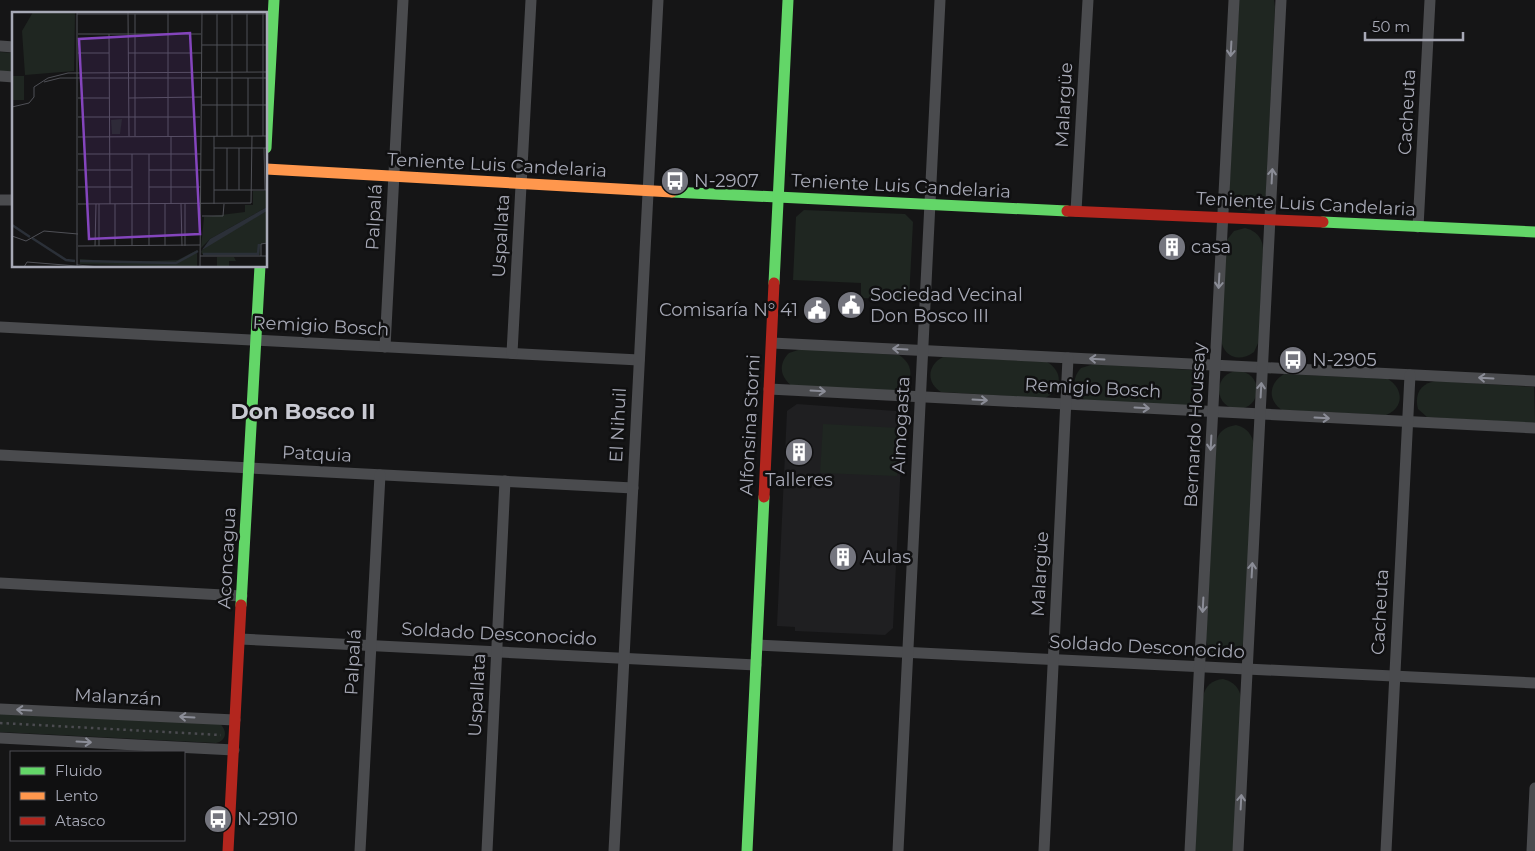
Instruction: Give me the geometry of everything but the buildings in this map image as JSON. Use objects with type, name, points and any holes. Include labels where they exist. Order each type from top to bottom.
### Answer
[{"type":"street","points":[[268,90],[274,0]]},
{"type":"street","name":"Palpalá","points":[[385,347],[403,0]]},
{"type":"street","name":"Uspallata","points":[[512,353],[531,0]]},
{"type":"street","name":"El Nihuil","points":[[614,851],[658,0]]},
{"type":"street","name":"Alfonsina Storni","points":[[747,851],[788,0]]},
{"type":"street","name":"Aimogasta","points":[[898,851],[940,0]]},
{"type":"street","name":"Malargüe","points":[[1076,211],[1088,0]]},
{"type":"street","name":"Bernardo Houssay","points":[[1190,851],[1234,0]]},
{"type":"street","points":[[1238,851],[1281,0]]},
{"type":"street","name":"Cacheuta","points":[[1418,227],[1430,0]]},
{"type":"street","name":"Teniente Luis Candelaria","points":[[268,169],[779,198],[1535,232]]},
{"type":"street","name":"Aconcagua","points":[[228,851],[260,268]]},
{"type":"street","name":"Remigio Bosch","points":[[0,327],[639,360]]},
{"type":"street","name":"Remigio Bosch","points":[[772,343],[1535,381]]},
{"type":"street","name":"Malargüe","points":[[1044,851],[1068,358]]},
{"type":"street","name":"Cacheuta","points":[[1386,851],[1410,375]]},
{"type":"street","name":"Remigio Bosch","points":[[769,389],[1535,428]]},
{"type":"street","name":"Patquia","points":[[0,455],[633,488]]},
{"type":"street","name":"Palpalá","points":[[360,851],[380,475]]},
{"type":"street","name":"Uspallata","points":[[487,851],[505,482]]},
{"type":"street","points":[[0,583],[242,596]]},
{"type":"street","name":"Soldado Desconocido","points":[[240,639],[756,664]]},
{"type":"street","name":"Soldado Desconocido","points":[[757,645],[1535,683]]},
{"type":"street","name":"Malanzán","points":[[0,709],[235,720]]},
{"type":"street","points":[[0,738],[234,750]]},
{"type":"street","points":[[1532,851],[1535,788]]},
{"type":"path","points":[[0,723],[225,735]]},
{"type":"shaded area","points":[[1239,0],[1274,0],[1275,7],[1266,194],[1261,205],[1250,211],[1237,208],[1229,198]]},
{"type":"shaded area","points":[[0,52],[12,53],[12,72],[0,71]]},
{"type":"shaded area","points":[[804,210],[905,214],[913,222],[909,300],[861,298],[861,283],[793,280],[796,217]]},
{"type":"shaded area","points":[[1245,228],[1258,235],[1263,248],[1259,341],[1254,352],[1243,357],[1237,357],[1228,354],[1222,345],[1221,339],[1226,241],[1234,231]]},
{"type":"shaded area","points":[[801,349],[899,355],[908,364],[910,369],[909,379],[903,388],[897,391],[792,386],[783,375],[782,366],[785,357],[789,353]]},
{"type":"shaded area","points":[[943,357],[1047,362],[1056,371],[1059,381],[1058,386],[1051,395],[1045,398],[941,392],[933,384],[930,374],[934,365]]},
{"type":"shaded area","points":[[1094,364],[1191,370],[1200,378],[1203,388],[1202,393],[1195,403],[1189,406],[1085,400],[1076,389],[1076,376],[1081,368]]},
{"type":"shaded area","points":[[1238,371],[1251,377],[1257,390],[1251,403],[1238,409],[1225,403],[1219,390],[1225,377]]},
{"type":"shaded area","points":[[1284,374],[1388,379],[1397,388],[1400,398],[1399,403],[1392,412],[1386,415],[1282,410],[1274,401],[1272,392],[1275,382]]},
{"type":"shaded area","points":[[1436,381],[1534,387],[1535,422],[1427,417],[1418,409],[1418,394],[1426,384]]},
{"type":"shaded area","points":[[797,404],[896,411],[903,419],[893,628],[885,635],[795,631],[795,627],[777,626],[787,411]]},
{"type":"shaded area","points":[[823,424],[900,428],[897,476],[820,473]]},
{"type":"shaded area","points":[[1236,425],[1248,432],[1254,445],[1244,641],[1241,649],[1236,654],[1224,658],[1218,657],[1213,653],[1208,647],[1206,639],[1216,443],[1222,431]]},
{"type":"shaded area","points":[[1223,679],[1236,686],[1241,699],[1233,851],[1195,851],[1203,697],[1205,690],[1210,684]]},
{"type":"shaded area","points":[[0,713],[220,724],[225,735],[222,740],[216,743],[0,732]]},
{"type":"traffic: fast","points":[[268,111],[274,0]]},
{"type":"traffic: fast","points":[[774,283],[788,0]]},
{"type":"traffic: fast","points":[[672,192],[1067,211]]},
{"type":"traffic: fast","points":[[1323,222],[1535,232]]},
{"type":"traffic: fast","points":[[241,605],[260,268]]},
{"type":"traffic: fast","points":[[747,851],[764,497]]},
{"type":"traffic: slow","points":[[268,169],[672,192]]},
{"type":"traffic: jam","points":[[1067,211],[1323,222]]},
{"type":"traffic: jam","points":[[764,497],[774,283]]},
{"type":"traffic: jam","points":[[228,851],[241,605]]},
{"type":"place","name":"N-2907","points":[[675,181]]},
{"type":"place","name":"casa","points":[[1172,247]]},
{"type":"place","name":"Sociedad Vecinal Don Bosco III","points":[[851,305]]},
{"type":"place","name":"Comisaría N° 41","points":[[817,310]]},
{"type":"place","name":"N-2905","points":[[1293,360]]},
{"type":"place","name":"Talleres","points":[[799,452]]},
{"type":"place","name":"Aulas","points":[[843,557]]},
{"type":"place","name":"N-2910","points":[[218,819]]},
{"type":"district","name":"Don Bosco II","points":[[303,411]]}]
